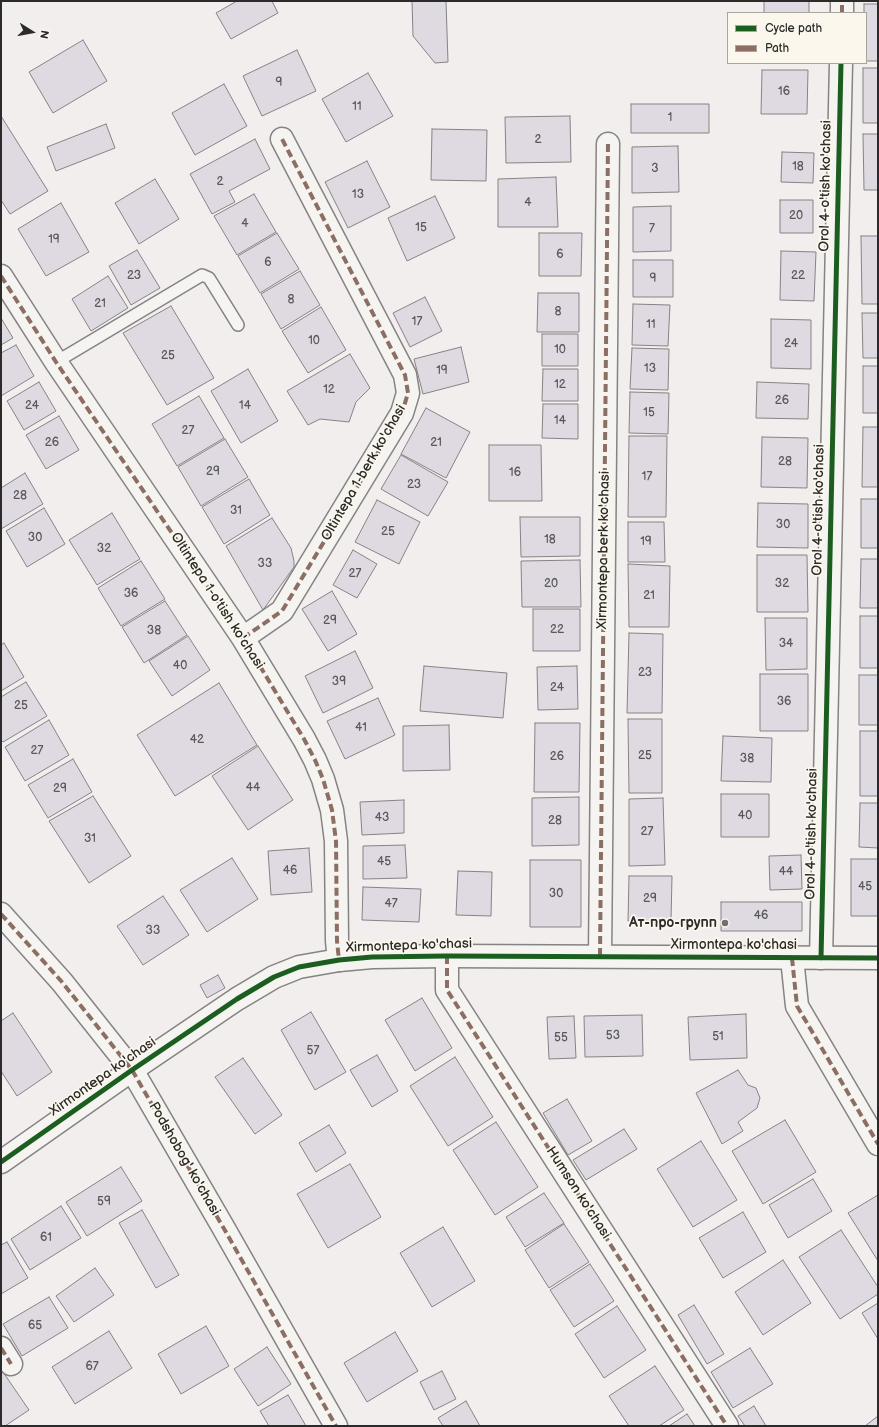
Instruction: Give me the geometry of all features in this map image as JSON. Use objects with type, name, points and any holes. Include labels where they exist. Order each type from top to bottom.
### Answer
[{"type":"street","points":[[842,1],[842,12]]},
{"type":"street","name":"Orol 4-o'tish ko'chasi","points":[[821,958],[841,64]]},
{"type":"street","name":"Oltintepa 1-berk ko'chasi","points":[[243,638],[282,611],[402,413],[408,393],[406,375],[282,140]]},
{"type":"street","name":"Xirmontepa berk ko'chasi","points":[[600,956],[608,144]]},
{"type":"street","name":"Oltintepa 1-o'tish ko'chasi","points":[[1,276],[56,362],[243,638],[304,740],[323,779],[332,810],[336,841],[337,941],[339,960]]},
{"type":"street","name":"Podshobog' ko'chasi","points":[[1,914],[62,982],[132,1070],[336,1426]]},
{"type":"street","name":"Humson ko'chasi","points":[[447,956],[447,990],[728,1426]]},
{"type":"street","name":"Xirmontepa ko'chasi","points":[[1,1162],[132,1070],[237,999],[262,983],[299,968],[339,960],[372,957],[600,956],[878,958]]},
{"type":"street","points":[[792,958],[798,1006],[878,1144]]},
{"type":"lane","points":[[56,362],[202,275],[209,278],[238,325]]},
{"type":"building","points":[[237,1],[272,1],[278,13],[231,39],[216,13]]},
{"type":"building","points":[[412,1],[446,1],[448,62],[435,63],[413,36]]},
{"type":"building","points":[[764,1],[809,1],[809,12],[764,12]]},
{"type":"building","points":[[864,4],[878,4],[878,61],[867,61],[867,12],[864,12]]},
{"type":"building","points":[[83,40],[107,81],[53,113],[29,72]]},
{"type":"building","points":[[297,50],[316,91],[262,116],[243,76]]},
{"type":"building","points":[[863,68],[878,68],[878,123],[863,123]]},
{"type":"building","points":[[762,70],[808,70],[807,114],[761,114]]},
{"type":"building","points":[[368,73],[393,116],[346,142],[322,99]]},
{"type":"building","points":[[224,84],[247,126],[195,155],[172,113]]},
{"type":"building","points":[[631,104],[709,104],[709,133],[631,133]]},
{"type":"building","points":[[1,116],[48,191],[10,214],[1,200]]},
{"type":"building","points":[[570,116],[571,162],[506,163],[505,117]]},
{"type":"building","points":[[106,124],[115,148],[56,171],[47,147]]},
{"type":"building","points":[[432,129],[487,130],[486,181],[431,180]]},
{"type":"building","points":[[863,134],[878,134],[878,190],[864,190]]},
{"type":"building","points":[[255,139],[270,169],[229,191],[235,202],[212,214],[190,174]]},
{"type":"building","points":[[678,146],[679,192],[632,193],[632,147]]},
{"type":"building","points":[[782,152],[814,153],[813,183],[781,182]]},
{"type":"building","points":[[367,161],[390,207],[348,228],[325,182]]},
{"type":"building","points":[[556,177],[558,227],[498,227],[498,179]]},
{"type":"building","points":[[155,179],[179,219],[139,244],[115,203]]},
{"type":"building","points":[[254,194],[276,232],[237,255],[214,216]]},
{"type":"building","points":[[435,196],[455,238],[407,261],[388,218]]},
{"type":"building","points":[[780,200],[813,200],[813,233],[780,233]]},
{"type":"building","points":[[61,203],[89,252],[46,276],[18,229]]},
{"type":"building","points":[[671,206],[671,251],[633,252],[633,207]]},
{"type":"building","points":[[277,233],[299,269],[260,293],[238,256]]},
{"type":"building","points":[[539,233],[582,233],[581,276],[539,276]]},
{"type":"building","points":[[861,236],[878,236],[878,304],[862,304]]},
{"type":"building","points":[[137,250],[160,288],[131,305],[109,266]]},
{"type":"building","points":[[781,251],[816,252],[814,301],[780,300]]},
{"type":"building","points":[[633,260],[673,260],[673,297],[633,297]]},
{"type":"building","points":[[300,271],[320,305],[281,329],[261,294]]},
{"type":"building","points":[[108,276],[128,308],[91,331],[72,299]]},
{"type":"building","points":[[538,293],[579,293],[579,332],[537,332]]},
{"type":"building","points":[[425,297],[442,331],[410,347],[393,313]]},
{"type":"building","points":[[633,304],[670,305],[668,346],[632,345]]},
{"type":"building","points":[[171,306],[214,378],[167,405],[123,333]]},
{"type":"building","points":[[321,307],[346,350],[308,373],[282,331]]},
{"type":"building","points":[[862,313],[878,313],[878,358],[863,358]]},
{"type":"building","points":[[1,318],[13,338],[1,345]]},
{"type":"building","points":[[771,319],[811,320],[811,369],[771,368]]},
{"type":"building","points":[[542,334],[578,334],[578,366],[542,366]]},
{"type":"building","points":[[16,345],[34,376],[1,396],[1,353]]},
{"type":"building","points":[[461,347],[469,382],[423,394],[414,359]]},
{"type":"building","points":[[632,348],[669,349],[668,390],[630,389]]},
{"type":"building","points":[[350,354],[370,388],[356,402],[349,422],[320,419],[308,425],[287,391]]},
{"type":"building","points":[[863,366],[878,366],[878,413],[863,413]]},
{"type":"building","points":[[248,369],[278,421],[241,443],[211,391]]},
{"type":"building","points":[[543,369],[578,369],[578,401],[542,401]]},
{"type":"building","points":[[39,382],[56,411],[24,430],[7,401]]},
{"type":"building","points":[[757,382],[809,384],[808,419],[756,418]]},
{"type":"building","points":[[630,392],[669,393],[668,434],[629,433]]},
{"type":"building","points":[[199,396],[224,438],[177,466],[152,424]]},
{"type":"building","points":[[543,404],[578,404],[578,439],[542,438]]},
{"type":"building","points":[[426,408],[470,432],[446,478],[401,454]]},
{"type":"building","points":[[59,416],[79,450],[46,469],[26,435]]},
{"type":"building","points":[[863,427],[878,427],[878,487],[862,487]]},
{"type":"building","points":[[629,436],[667,436],[666,517],[628,517]]},
{"type":"building","points":[[762,437],[808,438],[807,488],[761,487]]},
{"type":"building","points":[[225,439],[248,477],[201,506],[178,467]]},
{"type":"building","points":[[489,445],[541,445],[542,501],[489,501]]},
{"type":"building","points":[[401,455],[448,482],[428,516],[381,489]]},
{"type":"building","points":[[25,473],[43,504],[1,529],[1,488]]},
{"type":"building","points":[[249,479],[270,515],[224,544],[202,507]]},
{"type":"building","points":[[861,499],[878,499],[878,548],[861,548]]},
{"type":"building","points":[[377,500],[420,522],[399,564],[355,542]]},
{"type":"building","points":[[758,503],[808,504],[808,548],[757,547]]},
{"type":"building","points":[[44,508],[65,544],[27,567],[6,531]]},
{"type":"building","points":[[112,513],[140,559],[97,585],[69,540]]},
{"type":"building","points":[[520,517],[580,517],[580,556],[521,557]]},
{"type":"building","points":[[272,518],[291,548],[294,567],[263,610],[226,546]]},
{"type":"building","points":[[628,522],[664,522],[665,562],[628,562]]},
{"type":"building","points":[[353,550],[377,564],[357,598],[333,585]]},
{"type":"building","points":[[757,555],[807,555],[808,612],[757,612]]},
{"type":"building","points":[[861,559],[878,559],[878,608],[860,608]]},
{"type":"building","points":[[580,560],[581,607],[522,607],[521,561]]},
{"type":"building","points":[[141,561],[165,599],[121,626],[98,588]]},
{"type":"building","points":[[628,564],[670,566],[669,627],[629,627]]},
{"type":"building","points":[[332,591],[357,634],[328,651],[302,609]]},
{"type":"building","points":[[165,601],[187,635],[144,663],[122,627]]},
{"type":"building","points":[[533,609],[580,609],[580,651],[533,651]]},
{"type":"building","points":[[860,616],[878,616],[878,668],[860,668]]},
{"type":"building","points":[[765,618],[807,618],[807,669],[766,670]]},
{"type":"building","points":[[629,633],[663,634],[662,713],[627,713]]},
{"type":"building","points":[[188,636],[210,670],[172,696],[149,661]]},
{"type":"building","points":[[4,643],[24,677],[1,691],[1,645]]},
{"type":"building","points":[[355,651],[373,688],[323,713],[305,676]]},
{"type":"building","points":[[424,666],[507,673],[503,718],[420,711]]},
{"type":"building","points":[[577,666],[578,709],[538,710],[537,667]]},
{"type":"building","points":[[760,674],[808,674],[808,731],[760,731]]},
{"type":"building","points":[[859,675],[878,675],[878,725],[859,725]]},
{"type":"building","points":[[26,682],[47,716],[3,742],[1,740],[1,697]]},
{"type":"building","points":[[219,683],[257,745],[175,796],[137,735]]},
{"type":"building","points":[[378,698],[395,735],[345,759],[327,721]]},
{"type":"building","points":[[628,719],[662,719],[662,793],[629,793]]},
{"type":"building","points":[[49,720],[69,755],[25,781],[5,747]]},
{"type":"building","points":[[535,723],[580,723],[579,792],[534,792]]},
{"type":"building","points":[[449,725],[450,770],[403,771],[403,726]]},
{"type":"building","points":[[860,731],[878,731],[878,796],[860,796]]},
{"type":"building","points":[[723,736],[772,738],[771,782],[721,781]]},
{"type":"building","points":[[258,746],[293,800],[248,830],[212,776]]},
{"type":"building","points":[[73,759],[92,792],[48,818],[28,785]]},
{"type":"building","points":[[721,794],[769,794],[769,837],[721,837]]},
{"type":"building","points":[[93,796],[131,856],[89,883],[49,821]]},
{"type":"building","points":[[579,797],[579,845],[532,846],[532,798]]},
{"type":"building","points":[[663,798],[665,865],[629,866],[629,799]]},
{"type":"building","points":[[404,800],[404,833],[362,835],[360,802]]},
{"type":"building","points":[[860,803],[878,803],[878,848],[859,847]]},
{"type":"building","points":[[405,845],[407,878],[363,879],[363,846]]},
{"type":"building","points":[[309,848],[312,892],[271,895],[268,851]]},
{"type":"building","points":[[801,855],[802,889],[770,890],[769,856]]},
{"type":"building","points":[[232,858],[258,899],[207,932],[180,890]]},
{"type":"building","points":[[851,859],[878,859],[878,916],[851,916]]},
{"type":"building","points":[[530,860],[581,860],[581,927],[530,927]]},
{"type":"building","points":[[458,871],[492,872],[491,916],[456,915]]},
{"type":"building","points":[[629,876],[672,876],[671,921],[628,921]]},
{"type":"building","points":[[363,887],[421,889],[419,922],[362,920]]},
{"type":"building","points":[[163,896],[189,935],[143,965],[117,926]]},
{"type":"building","points":[[721,902],[802,902],[802,931],[721,931]]},
{"type":"building","points":[[218,975],[225,988],[207,998],[200,985]]},
{"type":"building","points":[[422,998],[452,1048],[415,1071],[385,1020]]},
{"type":"building","points":[[311,1012],[346,1072],[315,1090],[281,1030]]},
{"type":"building","points":[[13,1013],[52,1072],[17,1096],[1,1071],[1,1021]]},
{"type":"building","points":[[746,1014],[747,1058],[690,1060],[688,1017]]},
{"type":"building","points":[[642,1015],[643,1056],[585,1057],[584,1016]]},
{"type":"building","points":[[574,1016],[576,1058],[549,1059],[547,1017]]},
{"type":"building","points":[[377,1055],[398,1091],[372,1107],[350,1070]]},
{"type":"building","points":[[455,1057],[493,1117],[448,1146],[410,1086]]},
{"type":"building","points":[[243,1058],[282,1115],[255,1134],[215,1077]]},
{"type":"building","points":[[738,1070],[748,1085],[756,1088],[760,1098],[757,1108],[738,1122],[743,1131],[722,1144],[696,1093]]},
{"type":"building","points":[[567,1099],[592,1141],[568,1155],[543,1113]]},
{"type":"building","points":[[785,1120],[816,1172],[763,1204],[732,1151]]},
{"type":"building","points":[[496,1122],[538,1187],[495,1215],[453,1150]]},
{"type":"building","points":[[329,1125],[346,1153],[316,1172],[299,1143]]},
{"type":"building","points":[[624,1129],[637,1149],[586,1180],[573,1160]]},
{"type":"building","points":[[701,1141],[737,1200],[693,1227],[657,1169]]},
{"type":"building","points":[[350,1164],[381,1217],[328,1248],[297,1194]]},
{"type":"building","points":[[121,1167],[142,1201],[87,1236],[66,1202]]},
{"type":"building","points":[[813,1179],[832,1211],[788,1238],[769,1205]]},
{"type":"building","points":[[544,1193],[564,1223],[525,1247],[506,1217]]},
{"type":"building","points":[[878,1195],[878,1261],[848,1213]]},
{"type":"building","points":[[61,1206],[81,1238],[30,1270],[11,1239]]},
{"type":"building","points":[[142,1210],[179,1275],[156,1288],[119,1223]]},
{"type":"building","points":[[743,1212],[766,1252],[723,1278],[699,1238]]},
{"type":"building","points":[[564,1224],[589,1262],[549,1288],[525,1250]]},
{"type":"building","points":[[443,1227],[475,1281],[432,1307],[400,1253]]},
{"type":"building","points":[[841,1230],[878,1287],[878,1294],[840,1319],[799,1257]]},
{"type":"building","points":[[7,1242],[28,1278],[1,1294],[1,1245]]},
{"type":"building","points":[[783,1260],[811,1303],[763,1335],[735,1292]]},
{"type":"building","points":[[590,1264],[614,1301],[574,1327],[550,1290]]},
{"type":"building","points":[[95,1268],[114,1295],[74,1322],[56,1296]]},
{"type":"building","points":[[49,1297],[68,1328],[22,1356],[3,1324]]},
{"type":"building","points":[[878,1303],[878,1339],[862,1313]]},
{"type":"building","points":[[694,1305],[724,1354],[707,1364],[678,1315]]},
{"type":"building","points":[[617,1306],[646,1350],[604,1378],[575,1334]]},
{"type":"building","points":[[206,1326],[229,1366],[181,1394],[158,1354]]},
{"type":"building","points":[[109,1331],[132,1368],[75,1404],[52,1367]]},
{"type":"building","points":[[395,1332],[418,1371],[367,1402],[344,1363]]},
{"type":"building","points":[[267,1347],[291,1384],[258,1406],[234,1369]]},
{"type":"building","points":[[750,1348],[773,1384],[733,1408],[711,1372]]},
{"type":"building","points":[[655,1366],[684,1410],[659,1426],[629,1426],[609,1396]]},
{"type":"building","points":[[442,1371],[456,1399],[434,1410],[420,1382]]},
{"type":"building","points":[[3,1372],[29,1410],[5,1426],[1,1426],[1,1374]]},
{"type":"building","points":[[288,1395],[306,1426],[269,1426],[260,1411]]},
{"type":"building","points":[[466,1401],[480,1426],[443,1426],[438,1418]]},
{"type":"building","points":[[754,1406],[766,1426],[745,1426],[738,1416]]},
{"type":"building","points":[[687,1414],[695,1426],[669,1426]]},
{"type":"building","points":[[878,1416],[878,1426],[865,1426]]},
{"type":"marked path","points":[[842,1],[842,12]]},
{"type":"marked path","points":[[243,638],[282,611],[402,413],[408,393],[405,375],[282,139]]},
{"type":"marked path","points":[[600,956],[608,144]]},
{"type":"marked path","points":[[1,276],[56,362],[243,638],[304,739],[315,760],[323,779],[332,810],[336,841],[337,941],[339,960]]},
{"type":"marked path","points":[[1,914],[62,982],[132,1070],[336,1426]]},
{"type":"marked path","points":[[447,956],[447,990],[727,1426]]},
{"type":"marked path","points":[[792,958],[797,1006],[878,1144]]},
{"type":"marked path","points":[[1,1348],[11,1364]]},
{"type":"cycle path","points":[[821,958],[841,64]]},
{"type":"cycle path","points":[[1,1162],[132,1070],[237,999],[274,977],[299,967],[339,960],[372,957],[878,958]]},
{"type":"place","name":"Ат-про-групп","points":[[725,923]]}]
